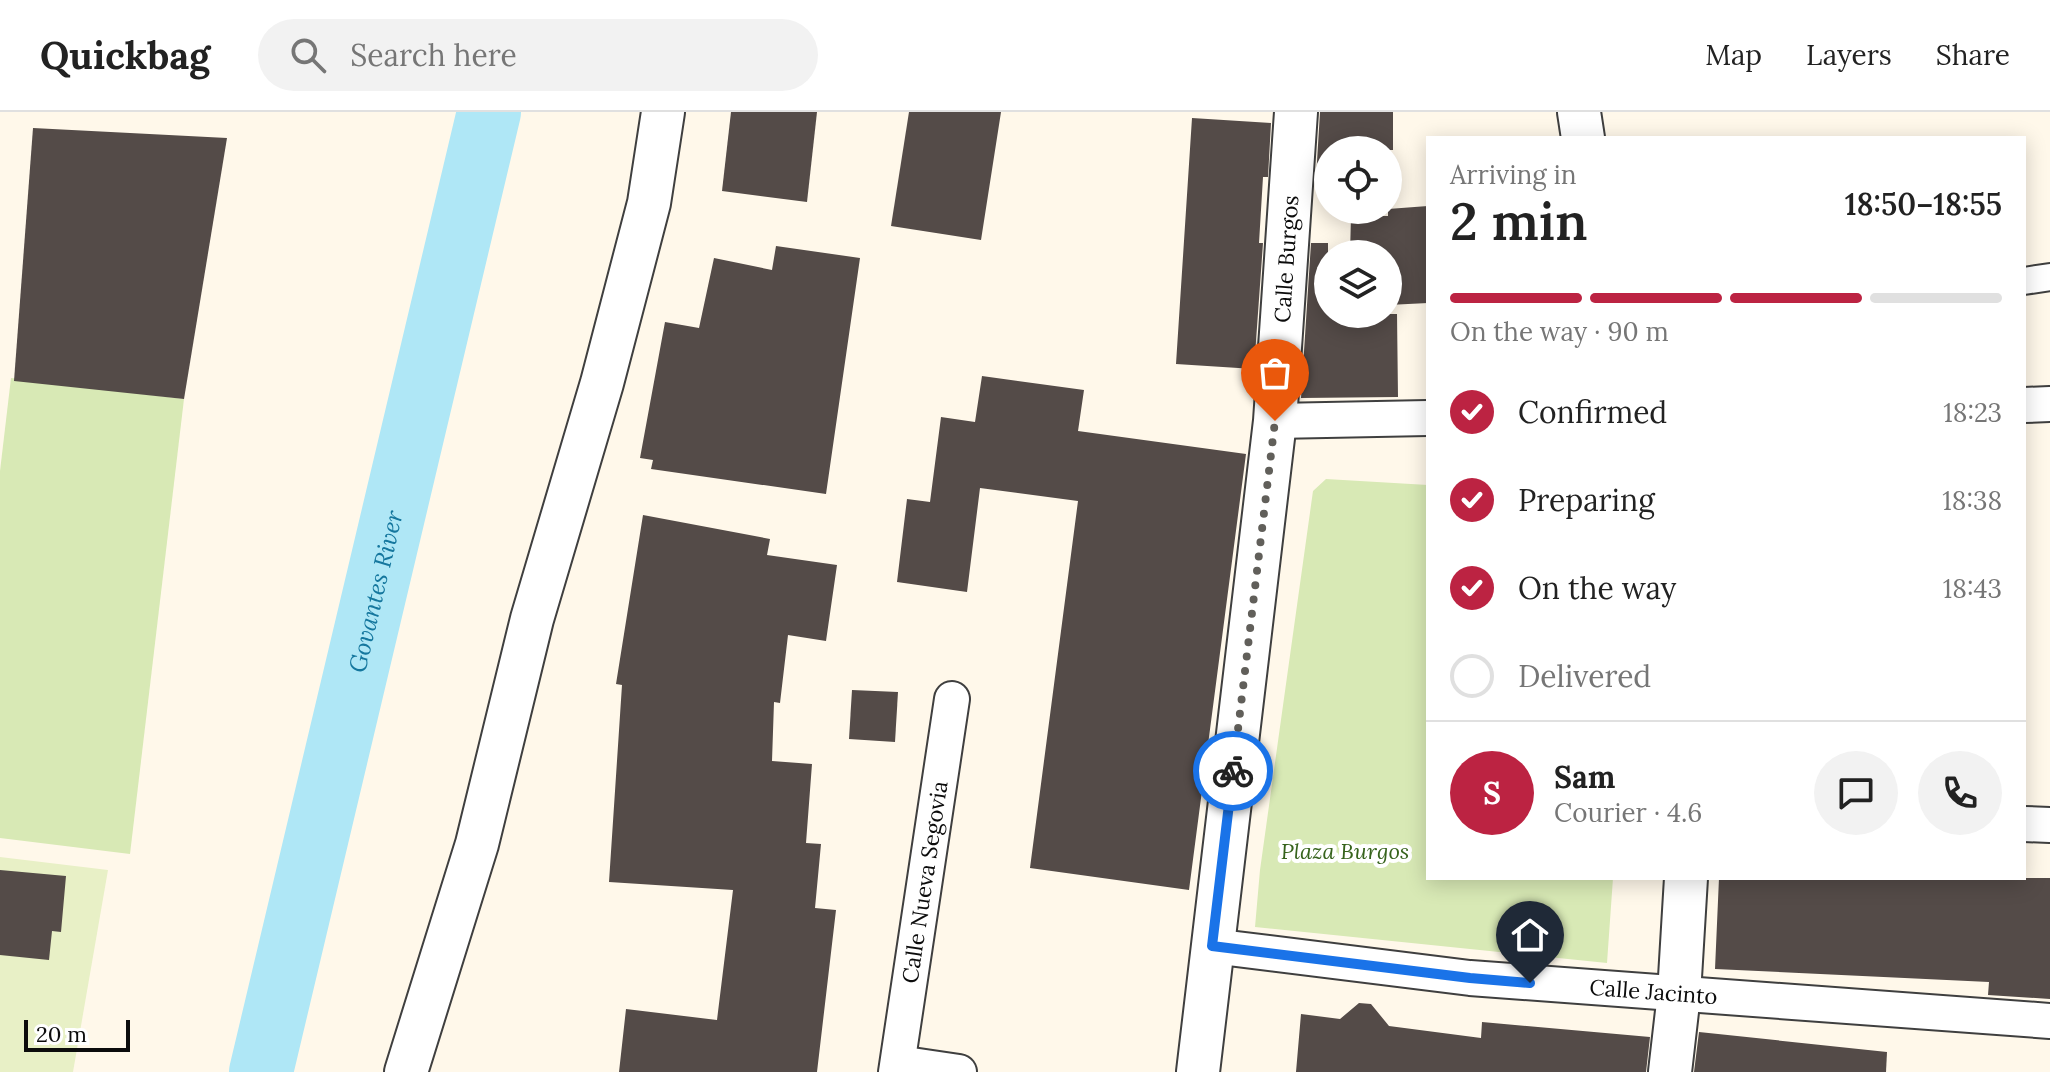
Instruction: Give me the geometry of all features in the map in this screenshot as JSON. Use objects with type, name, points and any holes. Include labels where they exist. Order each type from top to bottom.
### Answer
[{"type":"street","points":[[406,1072],[477,844],[532,619],[602,383],[649,203],[663,112]]},
{"type":"street","name":"Calle Burgos","points":[[1198,1072],[1275,421],[1296,112]]},
{"type":"street","points":[[1579,112],[1583,136]]},
{"type":"street","points":[[2026,281],[2050,277]]},
{"type":"street","points":[[2026,405],[2050,404]]},
{"type":"street","points":[[1275,421],[1426,418]]},
{"type":"street","name":"Calle Nueva Segovia","points":[[952,699],[897,1068],[959,1072]]},
{"type":"street","points":[[2026,824],[2050,825]]},
{"type":"street","points":[[1670,1072],[1679,994],[1686,880]]},
{"type":"street","name":"Calle Jacinto","points":[[1212,946],[1470,978],[2050,1021]]},
{"type":"green space","points":[[11,378],[184,399],[130,854],[0,838],[0,471]]},
{"type":"green space","name":"Plaza Burgos","points":[[1326,479],[1426,485],[1426,880],[1613,880],[1607,963],[1255,927],[1260,870],[1313,491]]},
{"type":"green space","points":[[0,857],[108,870],[73,1072],[0,1072]]},
{"type":"building","points":[[731,112],[817,112],[807,202],[722,191]]},
{"type":"building","points":[[909,112],[1001,112],[981,240],[891,226]]},
{"type":"building","points":[[1320,112],[1393,112],[1393,136],[1319,136]]},
{"type":"building","points":[[1192,118],[1271,123],[1268,177],[1263,177],[1259,243],[1263,243],[1254,369],[1176,364]]},
{"type":"building","points":[[33,128],[227,138],[184,399],[14,381]]},
{"type":"building","points":[[1426,206],[1426,303],[1402,304],[1402,240],[1350,240],[1351,224],[1402,224],[1402,208]]},
{"type":"building","points":[[1311,243],[1314,243],[1314,328],[1397,328],[1398,397],[1301,398]]},
{"type":"building","points":[[776,246],[860,258],[826,494],[651,469],[653,460],[640,458],[665,322],[699,328],[714,258],[772,270]]},
{"type":"building","points":[[982,376],[1084,390],[1078,431],[1246,454],[1189,890],[1030,868],[1078,501],[980,488],[967,592],[897,582],[907,499],[930,502],[941,417],[975,422]]},
{"type":"building","points":[[643,515],[770,539],[767,555],[837,565],[826,641],[788,635],[780,703],[774,702],[772,761],[812,764],[806,843],[821,844],[815,908],[836,910],[817,1072],[619,1072],[626,1009],[717,1020],[733,890],[609,882],[622,685],[616,684]]},
{"type":"building","points":[[852,690],[898,692],[895,742],[849,739]]},
{"type":"building","points":[[0,870],[66,876],[61,932],[52,931],[49,960],[0,955]]},
{"type":"building","points":[[2050,878],[2050,999],[1988,995],[1989,982],[1715,969],[1719,880]]},
{"type":"building","points":[[1359,1003],[1371,1004],[1389,1026],[1481,1038],[1482,1022],[1650,1037],[1646,1072],[1296,1072],[1301,1014],[1340,1019]]},
{"type":"building","points":[[1699,1032],[1887,1052],[1886,1072],[1694,1072]]},
{"type":"waterway","name":"Govantes River","points":[[261,1072],[489,112]]},
{"type":"way so far","points":[[1233,771],[1275,421]]},
{"type":"route","points":[[1233,771],[1212,946],[1530,983]]}]
